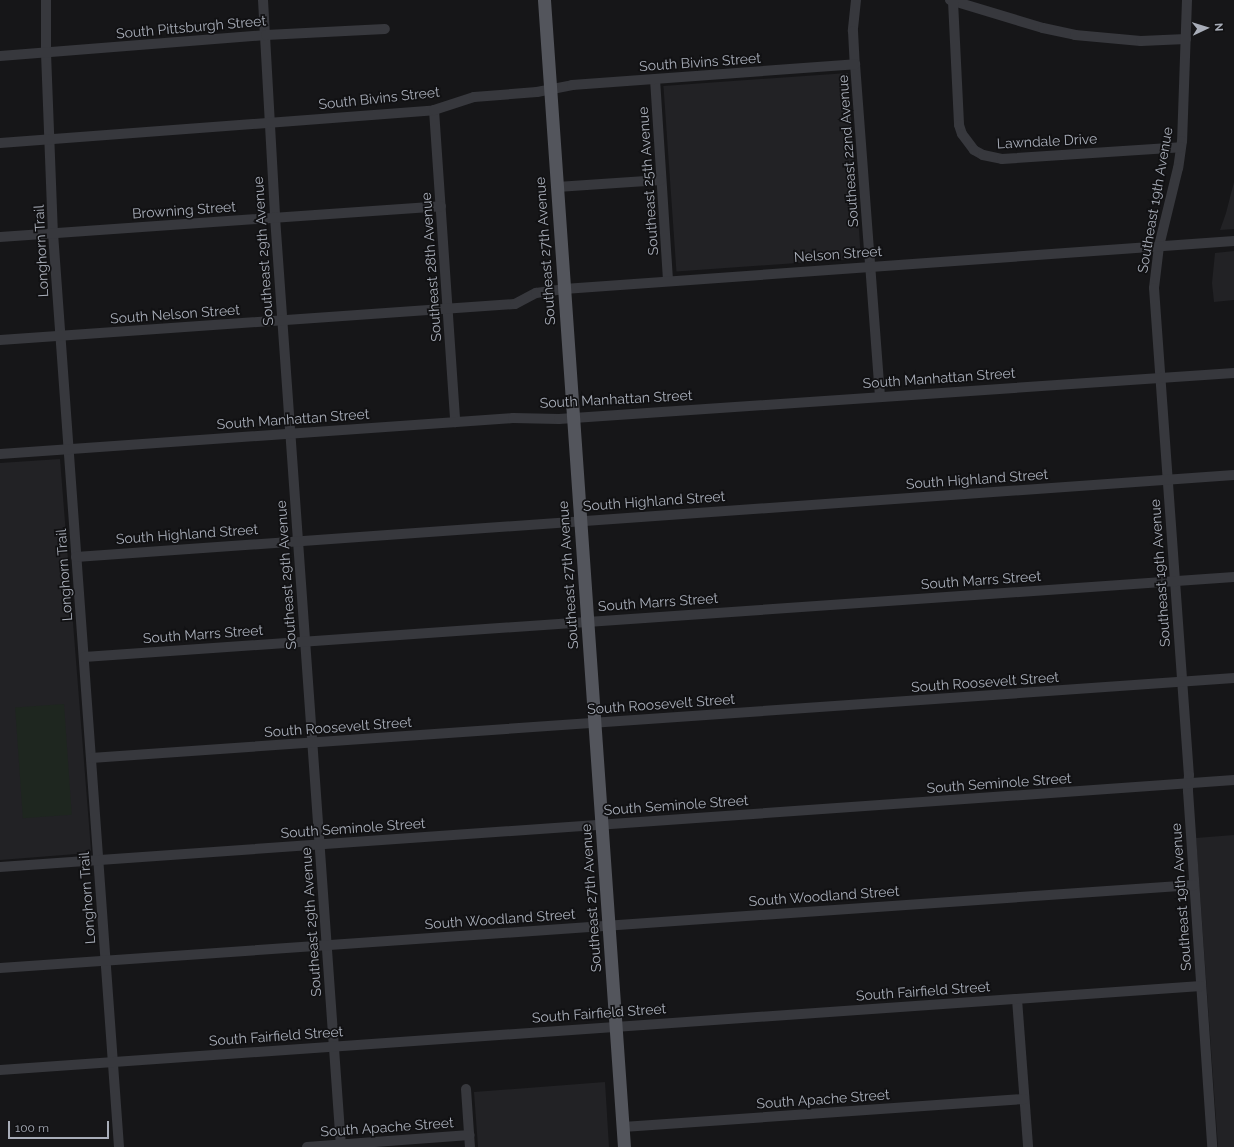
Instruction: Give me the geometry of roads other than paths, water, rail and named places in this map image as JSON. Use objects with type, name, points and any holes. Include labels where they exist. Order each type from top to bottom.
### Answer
[{"type":"main road","name":"Southeast 27th Avenue","points":[[544,0],[624,1147]]},
{"type":"street","name":"Longhorn Trail","points":[[46,0],[46,53],[53,233],[119,1147]]},
{"type":"street","name":"Southeast 29th Avenue","points":[[263,0],[266,35],[269,122],[282,320],[341,1146]]},
{"type":"street","name":"Southeast 22nd Avenue","points":[[856,0],[854,31],[855,64],[880,396]]},
{"type":"street","name":"Southeast 19th Avenue","points":[[1187,0],[1181,147],[1178,168],[1159,246],[1154,288],[1182,682],[1212,1147]]},
{"type":"street","points":[[952,1],[1035,26],[1075,35],[1141,41],[1186,39]]},
{"type":"street","name":"Lawndale Drive","points":[[952,1],[959,125],[967,143],[974,150],[988,157],[1002,159],[1181,147]]},
{"type":"street","name":"South Pittsburgh Street","points":[[0,56],[266,35],[385,29]]},
{"type":"street","name":"South Bivins Street","points":[[0,142],[434,110],[474,97],[537,92],[572,85],[855,64]]},
{"type":"street","name":"Southeast 25th Avenue","points":[[655,79],[668,281]]},
{"type":"street","name":"Southeast 28th Avenue","points":[[434,110],[455,422]]},
{"type":"street","points":[[557,187],[661,180]]},
{"type":"street","name":"Browning Street","points":[[0,237],[441,206]]},
{"type":"street","name":"Nelson Street","points":[[448,308],[515,304],[536,293],[564,289],[1234,240]]},
{"type":"street","name":"South Nelson Street","points":[[0,340],[448,308]]},
{"type":"street","name":"South Manhattan Street","points":[[0,454],[513,418],[573,418],[1234,373]]},
{"type":"street","name":"South Highland Street","points":[[76,557],[580,520],[1234,475]]},
{"type":"street","name":"South Marrs Street","points":[[84,657],[1234,577]]},
{"type":"street","name":"South Roosevelt Street","points":[[91,758],[1234,678]]},
{"type":"street","name":"South Seminole Street","points":[[0,867],[1234,780]]},
{"type":"street","name":"South Woodland Street","points":[[0,968],[1194,885]]},
{"type":"street","name":"South Fairfield Street","points":[[0,1070],[1201,986]]},
{"type":"street","points":[[1017,999],[1028,1147]]},
{"type":"street","points":[[466,1089],[470,1147]]},
{"type":"street","name":"South Apache Street","points":[[623,1127],[1024,1099]]},
{"type":"street","name":"South Apache Street","points":[[307,1147],[341,1146],[470,1135]]}]
